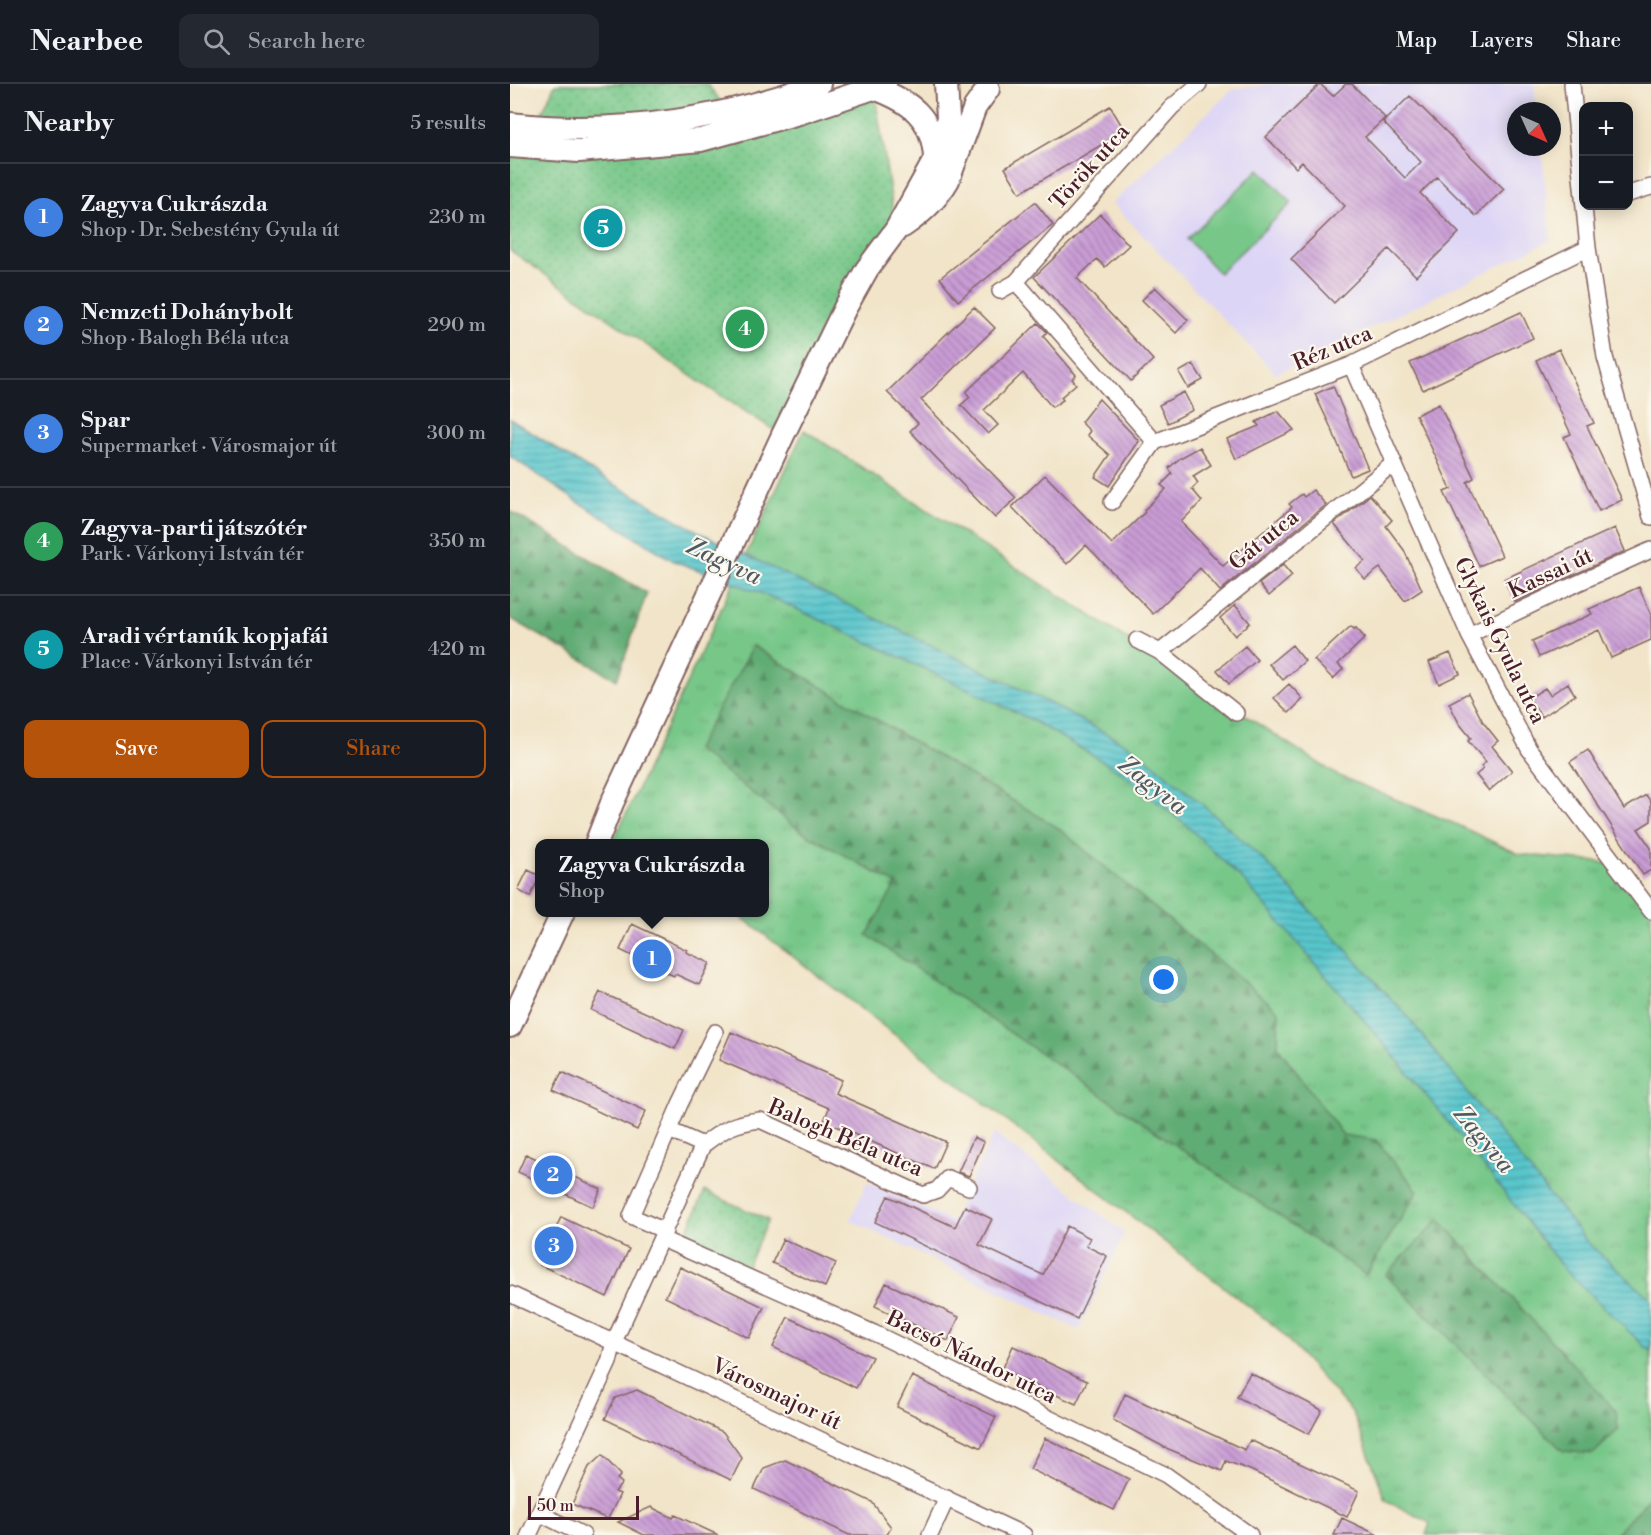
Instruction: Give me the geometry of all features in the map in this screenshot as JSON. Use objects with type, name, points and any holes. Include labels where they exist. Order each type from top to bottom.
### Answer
[{"type":"street","points":[[510,124],[581,140],[746,107],[819,84]]},
{"type":"street","points":[[598,839],[632,758],[781,438],[845,308],[867,269],[897,230],[935,161],[943,142],[948,118],[946,84]]},
{"type":"street","points":[[952,84],[973,91],[993,87]]},
{"type":"street","name":"Török utca","points":[[1000,291],[1016,282],[1172,107],[1199,84]]},
{"type":"street","points":[[1572,84],[1580,156]]},
{"type":"street","points":[[510,146],[581,140],[701,140],[799,113],[880,86],[909,105],[922,117],[930,131],[935,161]]},
{"type":"street","points":[[897,230],[920,214],[944,188],[975,107],[993,87]]},
{"type":"street","points":[[1633,193],[1651,187]]},
{"type":"street","points":[[1585,210],[1588,248],[1605,357],[1651,518]]},
{"type":"street","name":"Réz utca","points":[[1155,442],[1351,365],[1588,248]]},
{"type":"street","points":[[1016,282],[1155,442],[1112,502]]},
{"type":"street","name":"Glykais Gyula utca","points":[[1351,365],[1469,635],[1529,749],[1651,911]]},
{"type":"street","name":"Gát utca","points":[[1160,652],[1394,463]]},
{"type":"street","name":"Kassai út","points":[[1469,635],[1651,550]]},
{"type":"street","points":[[1137,640],[1160,652],[1236,712]]},
{"type":"street","points":[[510,1026],[561,917]]},
{"type":"street","points":[[529,1535],[609,1362],[614,1342],[703,1145],[669,1130],[715,1032]]},
{"type":"street","name":"Balogh Béla utca","points":[[703,1145],[722,1131],[740,1122],[760,1120],[923,1195],[937,1190],[948,1178],[969,1187]]},
{"type":"street","name":"Bacsó Nándor utca","points":[[669,1130],[631,1216],[664,1235],[874,1333],[1166,1475],[1250,1535]]},
{"type":"street","name":"Városmajor út","points":[[510,1294],[1024,1535]]},
{"type":"street","points":[[930,1535],[947,1498]]},
{"type":"street","points":[[539,1513],[583,1535]]},
{"type":"shaded area","points":[[1273,84],[1534,84],[1536,102],[1507,102],[1507,156],[1542,156],[1551,240],[1276,374],[1112,203],[1233,89]]},
{"type":"shaded area","points":[[994,1133],[1125,1233],[1079,1330],[850,1220],[867,1182],[952,1221]]},
{"type":"green space","points":[[555,84],[707,84],[730,113],[593,122],[542,113]]},
{"type":"green space","points":[[874,88],[896,230],[774,430],[698,381],[510,250],[510,146],[701,140]]},
{"type":"green space","points":[[1259,169],[1292,203],[1219,273],[1187,239]]},
{"type":"green space","points":[[804,430],[1337,775],[1453,823],[1519,854],[1608,863],[1651,907],[1651,1535],[1426,1535],[1430,1523],[1386,1500],[1353,1413],[1277,1328],[741,917],[769,917],[769,839],[614,839]]},
{"type":"green space","points":[[510,511],[647,593],[617,680],[510,618]]},
{"type":"green space","points":[[753,646],[1057,827],[1279,1011],[1278,1047],[1343,1135],[1376,1140],[1418,1191],[1366,1275],[867,935],[896,884],[801,831],[696,749]]},
{"type":"green space","points":[[705,1191],[768,1220],[746,1269],[683,1240]]},
{"type":"green space","points":[[1439,1219],[1616,1411],[1618,1430],[1593,1454],[1563,1451],[1386,1275]]},
{"type":"green space","points":[[1651,1496],[1651,1535],[1615,1535]]},
{"type":"water","name":"Zagyva","points":[[510,419],[598,475],[699,532],[1047,702],[1135,749],[1202,804],[1266,862],[1406,1015],[1588,1243],[1651,1299],[1651,1350],[1645,1347],[1564,1269],[1467,1145],[1379,1038],[1245,882],[1184,823],[1118,770],[1032,720],[771,597],[674,561],[578,502],[510,456]]},
{"type":"building","points":[[1320,84],[1333,96],[1346,84],[1352,84],[1385,118],[1365,137],[1405,178],[1421,162],[1383,122],[1410,96],[1504,189],[1476,216],[1437,177],[1420,193],[1459,233],[1416,276],[1389,249],[1334,303],[1291,259],[1345,206],[1302,162],[1296,168],[1266,137]]},
{"type":"building","points":[[1110,106],[1125,131],[1020,193],[1005,168]]},
{"type":"building","points":[[1035,202],[1053,225],[958,301],[940,278]]},
{"type":"building","points":[[1100,214],[1129,245],[1105,267],[1097,259],[1077,278],[1153,360],[1131,381],[1034,277]]},
{"type":"building","points":[[1155,287],[1188,320],[1176,333],[1142,300]]},
{"type":"building","points":[[974,307],[995,328],[921,400],[1016,498],[995,518],[910,431],[918,423],[887,392]]},
{"type":"building","points":[[1521,312],[1533,338],[1423,390],[1410,363]]},
{"type":"building","points":[[1038,323],[1047,332],[1043,336],[1076,375],[1072,379],[1076,384],[1061,397],[1063,400],[1052,407],[1023,373],[984,410],[998,425],[988,434],[961,405],[970,397],[966,392]]},
{"type":"building","points":[[1559,349],[1594,423],[1587,426],[1622,500],[1599,511],[1564,437],[1571,434],[1536,360]]},
{"type":"building","points":[[1193,364],[1203,380],[1188,388],[1179,372]]},
{"type":"building","points":[[1333,386],[1368,469],[1351,476],[1315,394]]},
{"type":"building","points":[[1184,392],[1193,410],[1168,423],[1159,405]]},
{"type":"building","points":[[1099,399],[1139,441],[1109,486],[1095,477],[1110,455],[1087,435],[1090,431],[1081,422]]},
{"type":"building","points":[[1439,404],[1474,478],[1467,482],[1502,556],[1479,566],[1444,492],[1451,489],[1416,415]]},
{"type":"building","points":[[1278,411],[1294,430],[1236,459],[1227,439],[1259,426],[1256,422]]},
{"type":"building","points":[[1200,447],[1211,465],[1193,476],[1198,483],[1192,489],[1202,501],[1181,522],[1223,566],[1292,507],[1289,504],[1302,494],[1304,497],[1313,490],[1326,505],[1220,591],[1200,568],[1153,614],[1086,545],[1067,564],[1012,507],[1045,475],[1112,544],[1166,489],[1161,485],[1172,474],[1169,468],[1180,458]]},
{"type":"building","points":[[1370,495],[1392,520],[1386,526],[1404,550],[1422,590],[1405,601],[1380,568],[1365,579],[1356,568],[1365,561],[1334,524]]},
{"type":"building","points":[[1615,528],[1625,551],[1515,602],[1504,579]]},
{"type":"building","points":[[1283,565],[1292,576],[1269,596],[1259,584]]},
{"type":"building","points":[[1639,587],[1651,615],[1651,640],[1611,658],[1599,630],[1539,657],[1532,641],[1592,614],[1589,609]]},
{"type":"building","points":[[1235,605],[1250,623],[1235,636],[1220,618]]},
{"type":"building","points":[[1351,626],[1365,638],[1338,664],[1343,669],[1333,679],[1314,660]]},
{"type":"building","points":[[1292,645],[1305,661],[1283,680],[1269,664]]},
{"type":"building","points":[[1245,646],[1257,660],[1229,684],[1217,670]]},
{"type":"building","points":[[1450,653],[1460,674],[1439,684],[1429,662]]},
{"type":"building","points":[[1568,683],[1575,695],[1542,717],[1529,698],[1545,688],[1550,695]]},
{"type":"building","points":[[1289,684],[1303,699],[1289,713],[1274,698]]},
{"type":"building","points":[[1468,693],[1483,722],[1498,741],[1492,746],[1512,771],[1489,791],[1476,775],[1483,769],[1481,766],[1486,762],[1468,741],[1471,738],[1459,723],[1449,703]]},
{"type":"building","points":[[1588,750],[1624,809],[1646,795],[1651,802],[1651,821],[1638,829],[1651,848],[1651,870],[1643,875],[1570,762]]},
{"type":"building","points":[[528,870],[535,874],[535,886],[530,897],[518,890]]},
{"type":"building","points":[[632,924],[710,963],[699,985],[675,974],[674,976],[620,950]]},
{"type":"building","points":[[600,992],[684,1030],[675,1049],[591,1010]]},
{"type":"building","points":[[731,1032],[841,1080],[835,1093],[946,1142],[934,1169],[824,1121],[829,1108],[719,1060]]},
{"type":"building","points":[[562,1072],[646,1111],[637,1130],[553,1090]]},
{"type":"building","points":[[974,1137],[984,1142],[969,1176],[958,1172]]},
{"type":"building","points":[[526,1154],[601,1189],[593,1207],[518,1172]]},
{"type":"building","points":[[888,1196],[955,1227],[965,1206],[992,1219],[979,1245],[1043,1275],[1067,1226],[1090,1238],[1086,1246],[1107,1256],[1077,1319],[875,1222]]},
{"type":"building","points":[[561,1217],[629,1249],[607,1297],[540,1265]]},
{"type":"building","points":[[783,1239],[836,1263],[825,1287],[772,1263]]},
{"type":"building","points":[[680,1267],[764,1307],[749,1338],[665,1297]]},
{"type":"building","points":[[886,1283],[959,1317],[948,1341],[875,1306]]},
{"type":"building","points":[[788,1317],[872,1357],[856,1388],[773,1347]]},
{"type":"building","points":[[1013,1346],[1087,1381],[1076,1404],[1002,1370]]},
{"type":"building","points":[[1250,1373],[1322,1410],[1309,1434],[1237,1397]]},
{"type":"building","points":[[912,1376],[996,1417],[981,1448],[897,1407]]},
{"type":"building","points":[[637,1390],[723,1432],[742,1458],[731,1480],[605,1419],[615,1398]]},
{"type":"building","points":[[1125,1394],[1245,1450],[1250,1440],[1359,1491],[1347,1517],[1250,1470],[1226,1461],[1222,1471],[1166,1448],[1113,1420]]},
{"type":"building","points":[[1045,1438],[1129,1479],[1114,1510],[1030,1469]]},
{"type":"building","points":[[602,1455],[621,1475],[617,1479],[622,1483],[615,1492],[620,1494],[608,1519],[572,1504],[589,1467]]},
{"type":"building","points":[[785,1460],[872,1502],[891,1527],[887,1535],[849,1535],[754,1489],[764,1468]]},
{"type":"building","points":[[651,1507],[673,1518],[675,1515],[718,1535],[644,1535],[618,1522]]},
{"type":"building","points":[[1342,1518],[1378,1535],[1334,1535]]},
{"type":"place","name":"Aradi vértanúk kopjafái","points":[[603,228]]},
{"type":"place","name":"Zagyva-parti játszótér","points":[[745,329]]},
{"type":"place","name":"Zagyva Cukrászda","points":[[652,959]]},
{"type":"place","name":"Nemzeti Dohánybolt","points":[[553,1175]]},
{"type":"place","name":"Spar","points":[[554,1246]]}]
